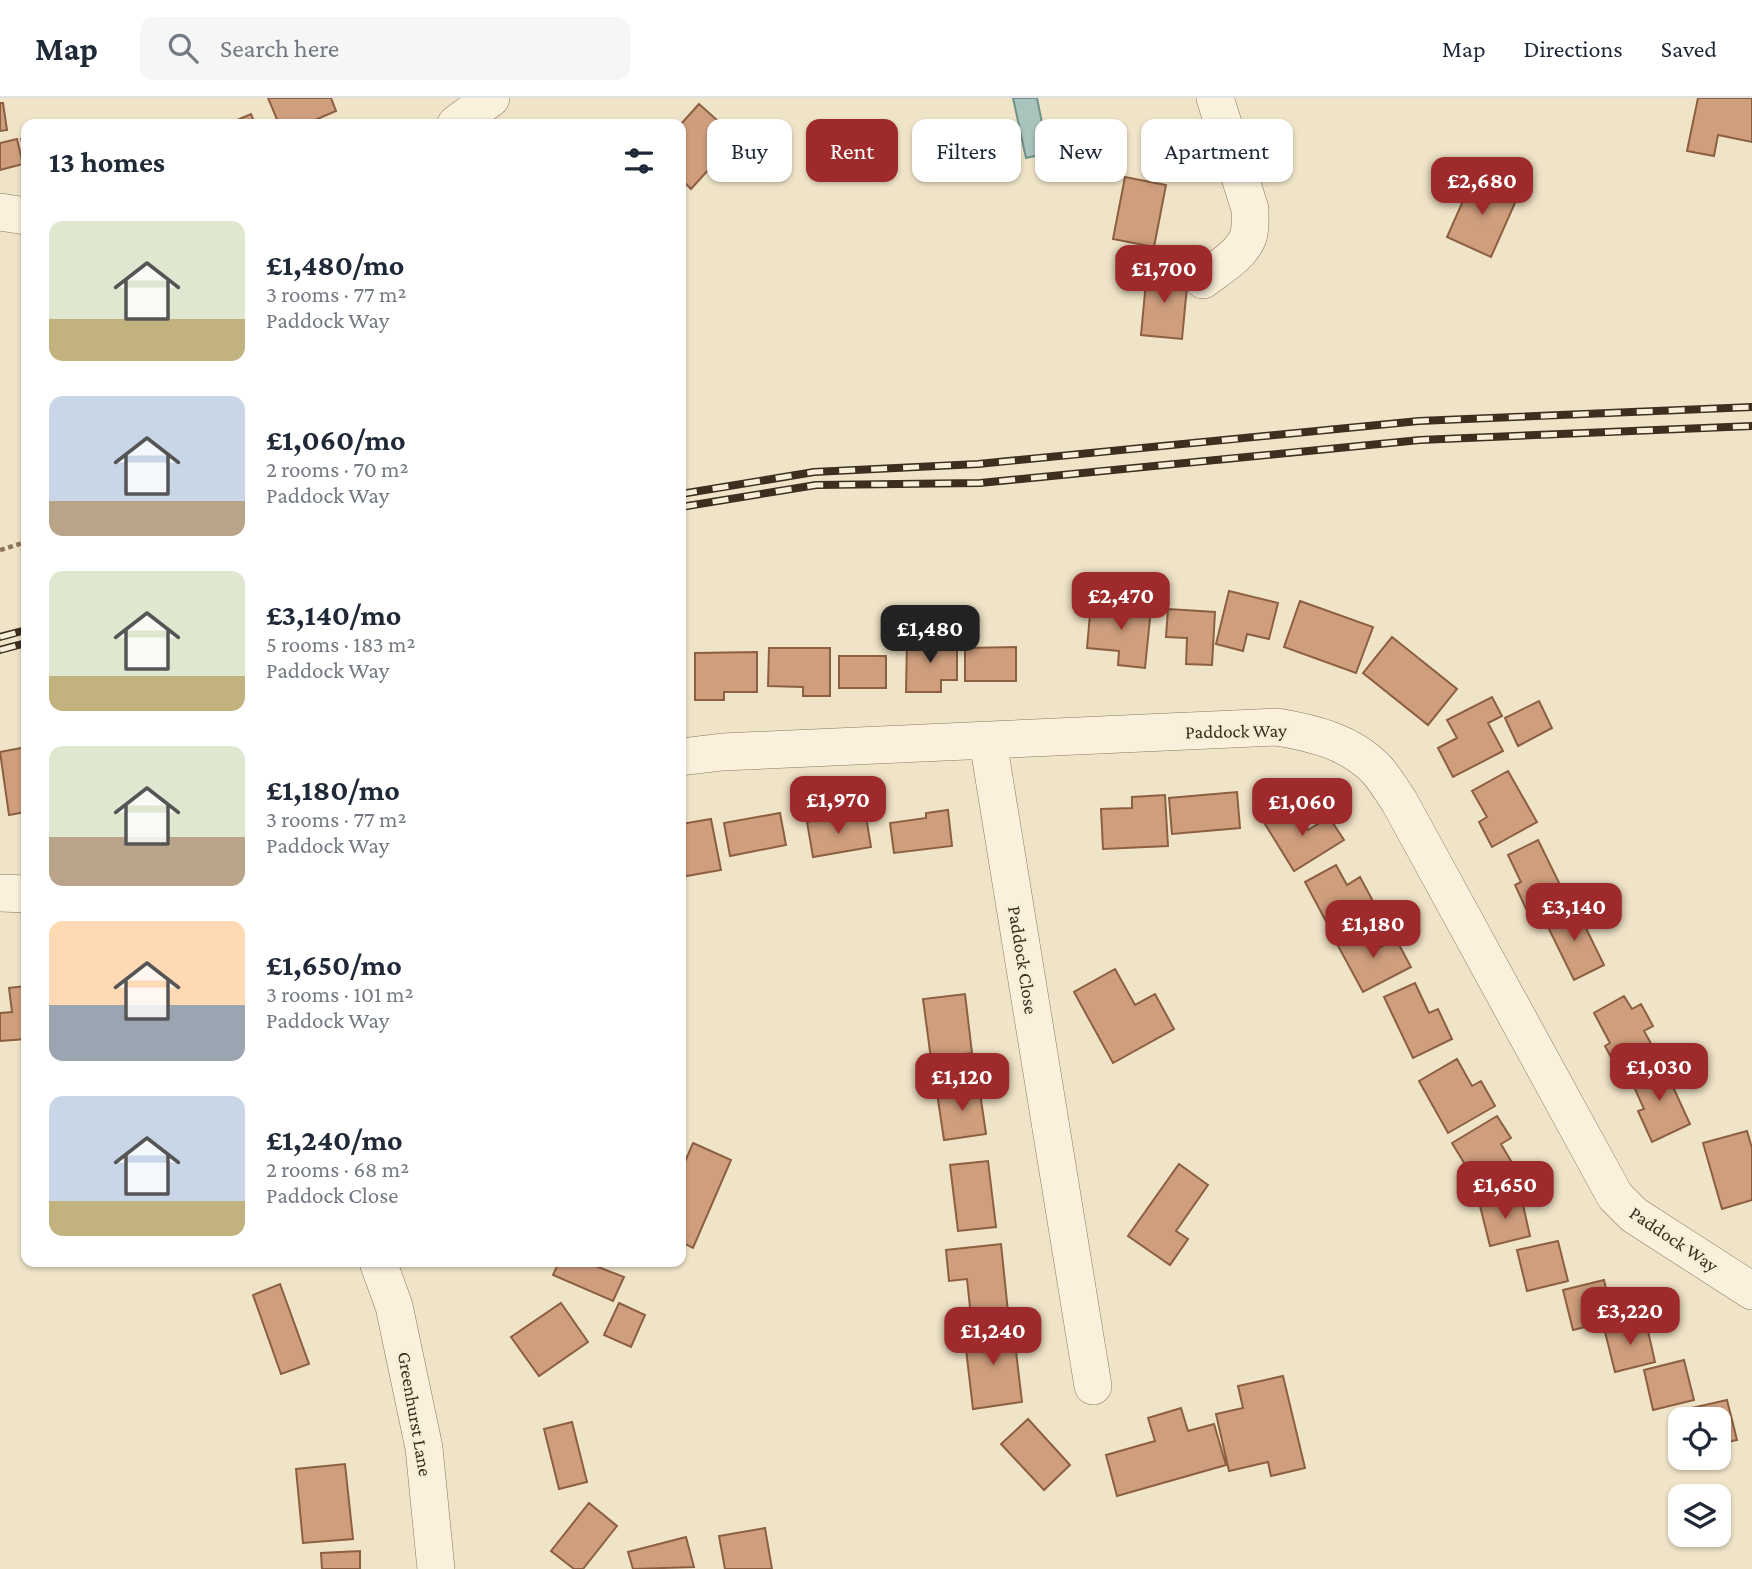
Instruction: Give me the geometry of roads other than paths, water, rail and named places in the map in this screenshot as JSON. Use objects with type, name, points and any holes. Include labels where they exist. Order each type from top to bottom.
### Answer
[{"type":"street","points":[[463,119],[491,98]]},
{"type":"street","points":[[1203,281],[1241,249],[1248,238],[1250,224],[1250,209],[1215,98]]},
{"type":"street","points":[[0,212],[21,215]]},
{"type":"street","name":"Paddock Way","points":[[686,756],[722,752],[1277,727],[1311,733],[1345,746],[1377,769],[1399,801],[1615,1196],[1634,1215],[1752,1292]]},
{"type":"street","name":"Paddock Close","points":[[988,741],[1093,1386]]},
{"type":"street","points":[[0,893],[21,894]]},
{"type":"street","name":"Greenhurst Lane","points":[[380,1267],[394,1306],[424,1448],[436,1569]]},
{"type":"water","points":[[1013,98],[1037,98],[1041,119],[1035,119],[1035,156],[1026,158],[1021,119],[1018,119]]},
{"type":"railway","points":[[686,493],[814,472],[978,464],[1419,421],[1752,407]]},
{"type":"railway","points":[[686,506],[816,485],[980,483],[1420,440],[1752,426]]},
{"type":"railway","points":[[0,637],[21,631]]},
{"type":"railway","points":[[0,650],[21,644]]}]
